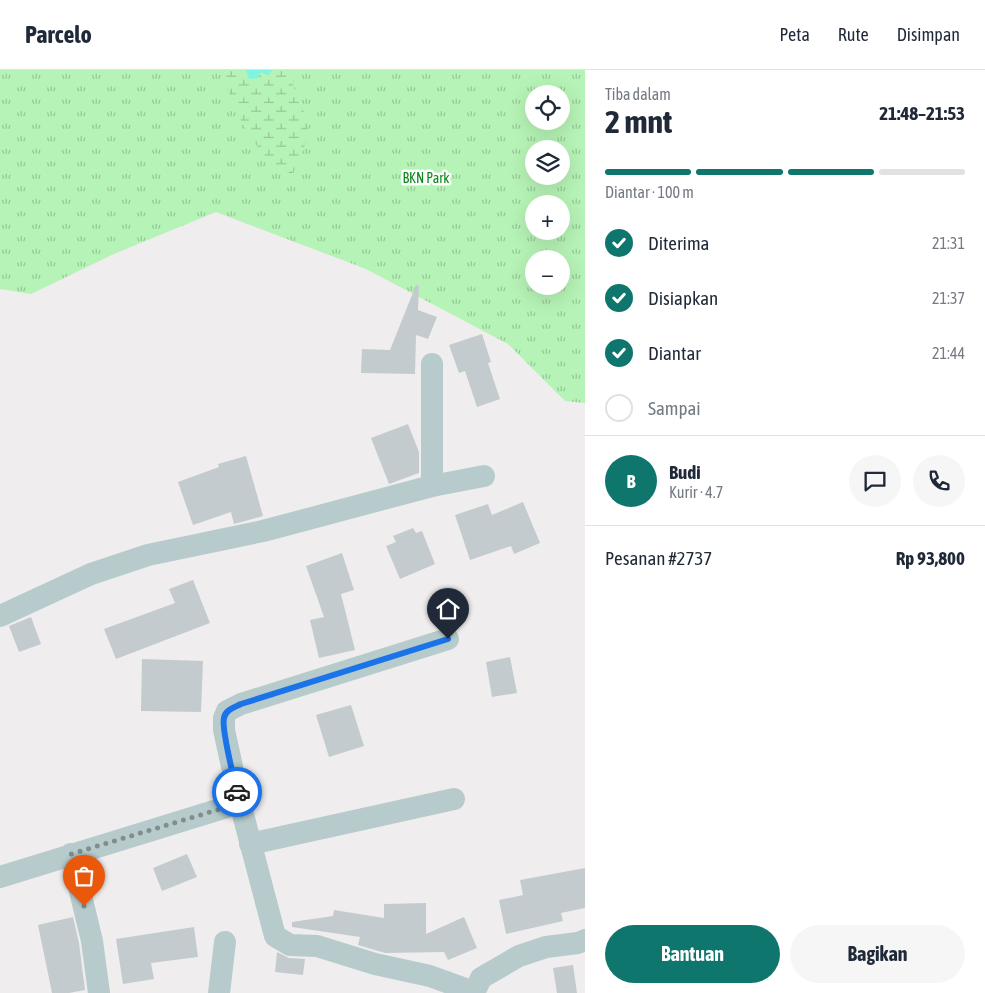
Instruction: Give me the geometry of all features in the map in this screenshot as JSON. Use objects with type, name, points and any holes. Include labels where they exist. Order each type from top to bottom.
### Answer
[{"type":"street","points":[[432,364],[432,486]]},
{"type":"street","points":[[0,616],[91,574],[148,555],[264,531],[432,486],[484,476]]},
{"type":"street","points":[[448,639],[241,704],[228,712],[224,718],[224,730],[240,803],[275,936],[290,944],[317,946],[375,964],[430,976],[474,992],[482,978],[519,956],[546,946],[578,943],[585,940]]},
{"type":"street","points":[[250,844],[454,799]]},
{"type":"street","points":[[0,877],[240,803]]},
{"type":"street","points":[[71,854],[92,940],[99,993]]},
{"type":"street","points":[[219,993],[225,942]]},
{"type":"green space","name":"BKN Park","points":[[0,70],[585,70],[585,403],[565,401],[508,344],[366,269],[216,212],[116,253],[31,294],[0,289]]},
{"type":"green space","points":[[219,70],[295,70],[293,85],[308,122],[306,143],[292,176],[279,172],[247,134]]},
{"type":"water","points":[[246,70],[272,70],[269,75],[261,72],[258,78],[249,79]]},
{"type":"building","points":[[416,285],[419,286],[418,310],[437,317],[428,339],[416,335],[415,374],[361,373],[362,349],[390,350]]},
{"type":"building","points":[[482,334],[491,362],[488,363],[500,399],[477,407],[465,371],[459,373],[449,345]]},
{"type":"building","points":[[408,424],[419,452],[419,473],[389,484],[371,438]]},
{"type":"building","points":[[246,456],[263,516],[234,524],[231,512],[193,525],[178,482],[219,467],[218,464]]},
{"type":"building","points":[[523,502],[540,543],[514,554],[511,546],[470,560],[455,515],[488,504],[492,515]]},
{"type":"building","points":[[413,528],[416,533],[422,531],[435,564],[400,579],[386,546],[396,542],[393,536]]},
{"type":"building","points":[[342,553],[354,590],[341,594],[355,650],[319,658],[310,620],[324,617],[306,566]]},
{"type":"building","points":[[193,580],[210,623],[116,659],[104,629],[175,603],[169,589]]},
{"type":"building","points":[[31,617],[41,644],[19,652],[9,626]]},
{"type":"building","points":[[510,657],[517,693],[492,697],[486,662]]},
{"type":"building","points":[[142,659],[203,661],[201,712],[141,711]]},
{"type":"building","points":[[351,705],[364,746],[329,757],[316,715]]},
{"type":"building","points":[[187,854],[197,877],[162,891],[153,868]]},
{"type":"building","points":[[585,868],[585,908],[561,913],[563,921],[506,934],[499,900],[523,895],[520,880]]},
{"type":"building","points":[[426,903],[426,934],[464,917],[477,948],[448,960],[444,952],[385,953],[358,945],[360,937],[292,927],[292,922],[333,916],[334,910],[384,918],[384,904]]},
{"type":"building","points":[[73,917],[79,943],[85,990],[69,993],[52,993],[38,925]]},
{"type":"building","points":[[194,927],[198,957],[151,963],[154,979],[123,984],[116,939]]},
{"type":"building","points":[[277,952],[289,958],[305,959],[303,975],[275,972]]},
{"type":"building","points":[[573,965],[577,993],[557,993],[553,968]]},
{"type":"way so far","points":[[84,906],[71,854],[240,803],[237,792]]},
{"type":"route","points":[[237,792],[224,730],[224,718],[228,712],[241,704],[448,639]]}]
